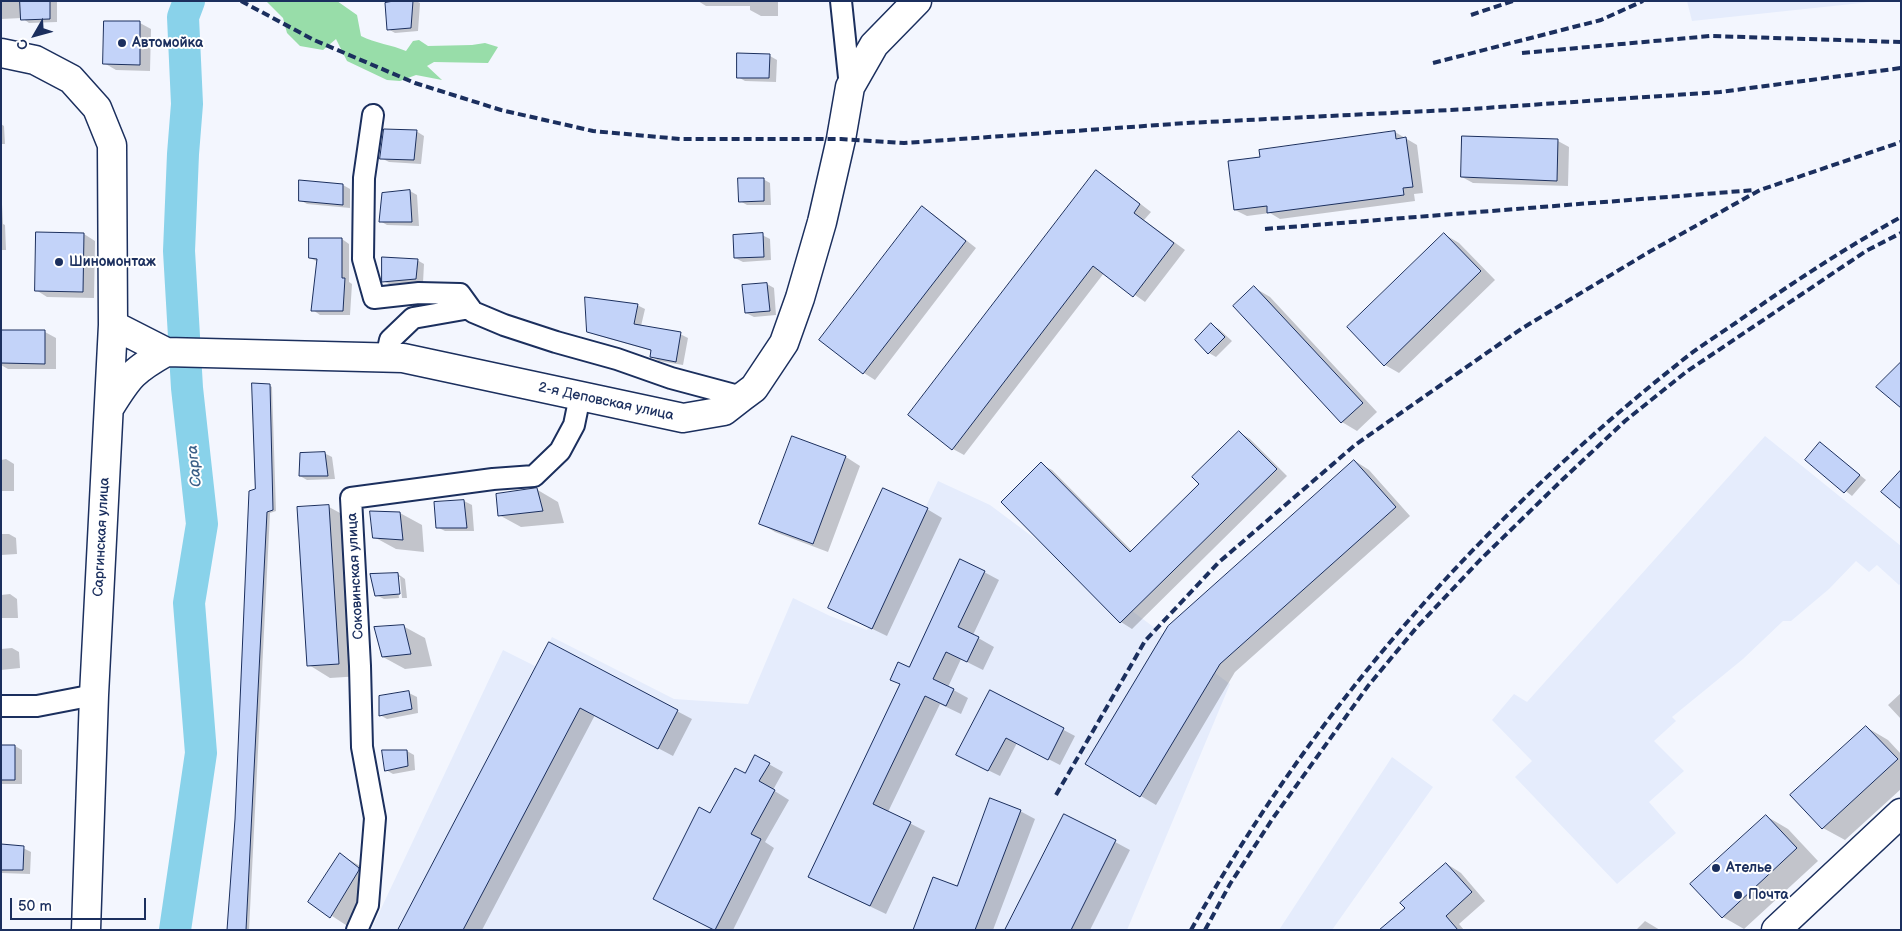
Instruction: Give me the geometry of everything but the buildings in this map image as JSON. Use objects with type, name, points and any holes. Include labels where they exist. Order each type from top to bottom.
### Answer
[{"type":"street","points":[[841,1],[850,87]]},
{"type":"street","name":"2-я Деповская улица","points":[[166,352],[403,358],[683,418],[724,411],[754,388],[784,343],[800,298],[822,222],[841,139],[850,87],[874,45],[917,1]]},
{"type":"street","name":"Саргинская улица","points":[[1,53],[35,60],[71,79],[97,108],[112,145],[112,325],[94,695],[86,930]]},
{"type":"street","points":[[373,115],[364,178],[364,259],[374,298],[419,293],[460,294],[474,312],[504,325],[547,340],[617,359],[671,378],[742,397]]},
{"type":"street","points":[[386,358],[390,340],[413,318],[470,308]]},
{"type":"street","points":[[112,325],[166,352]]},
{"type":"street","points":[[109,408],[125,382],[140,366],[166,352]]},
{"type":"street","name":"Соковинская улица","points":[[357,930],[368,905],[375,818],[362,747],[360,666],[351,498],[493,479],[534,476],[560,451],[574,425],[580,396]]},
{"type":"street","points":[[1,706],[37,706],[94,695]]},
{"type":"street","points":[[1776,930],[1901,812]]},
{"type":"shaded area","points":[[1687,1],[1880,1],[1692,21]]},
{"type":"shaded area","points":[[1765,436],[1901,546],[1901,583],[1899,585],[1877,565],[1869,572],[1856,561],[1829,589],[1791,621],[1783,621],[1743,659],[1672,717],[1676,721],[1654,741],[1684,771],[1649,802],[1676,833],[1617,884],[1515,777],[1532,761],[1492,720],[1514,694],[1527,702]]},
{"type":"shaded area","points":[[938,481],[990,505],[1230,684],[1127,930],[371,930],[503,650],[537,667],[552,637],[674,699],[748,704],[793,598],[830,616],[867,630]]},
{"type":"shaded area","points":[[1392,757],[1433,787],[1332,930],[1279,930]]},
{"type":"green space","points":[[266,1],[337,1],[357,15],[361,36],[406,51],[413,41],[419,40],[428,46],[485,43],[498,47],[488,63],[434,62],[427,66],[442,80],[416,75],[400,81],[387,80],[347,61],[336,39],[323,50],[300,46],[287,33],[283,18]]},
{"type":"waterway","name":"Сарга","points":[[175,930],[201,753],[189,603],[202,524],[187,388],[179,251],[187,104],[183,17],[189,1]]},
{"type":"railway","points":[[241,1],[314,40],[415,83],[501,110],[593,131],[680,139],[841,139],[904,143],[1187,123],[1470,109],[1720,92],[1901,68]]},
{"type":"railway","points":[[1471,15],[1513,1]]},
{"type":"railway","points":[[1433,63],[1601,20],[1643,1]]},
{"type":"railway","points":[[1522,53],[1710,36],[1901,42]]},
{"type":"railway","points":[[1056,795],[1145,641],[1218,563],[1355,445],[1521,329],[1649,252],[1760,190],[1901,142]]},
{"type":"railway","points":[[1265,229],[1755,190]]},
{"type":"railway","points":[[1191,930],[1239,849],[1291,770],[1347,695],[1407,623],[1470,553],[1606,423],[1686,357],[1797,281],[1901,217]]},
{"type":"railway","points":[[1205,930],[1230,884],[1273,818],[1368,686],[1417,627],[1480,560],[1625,421],[1686,372],[1866,251],[1901,233]]},
{"type":"place","name":"Автомойка","points":[[122,43]]},
{"type":"place","name":"Шиномонтаж","points":[[59,262]]},
{"type":"place","name":"Ателье","points":[[1716,868]]},
{"type":"place","name":"Почта","points":[[1738,895]]}]
